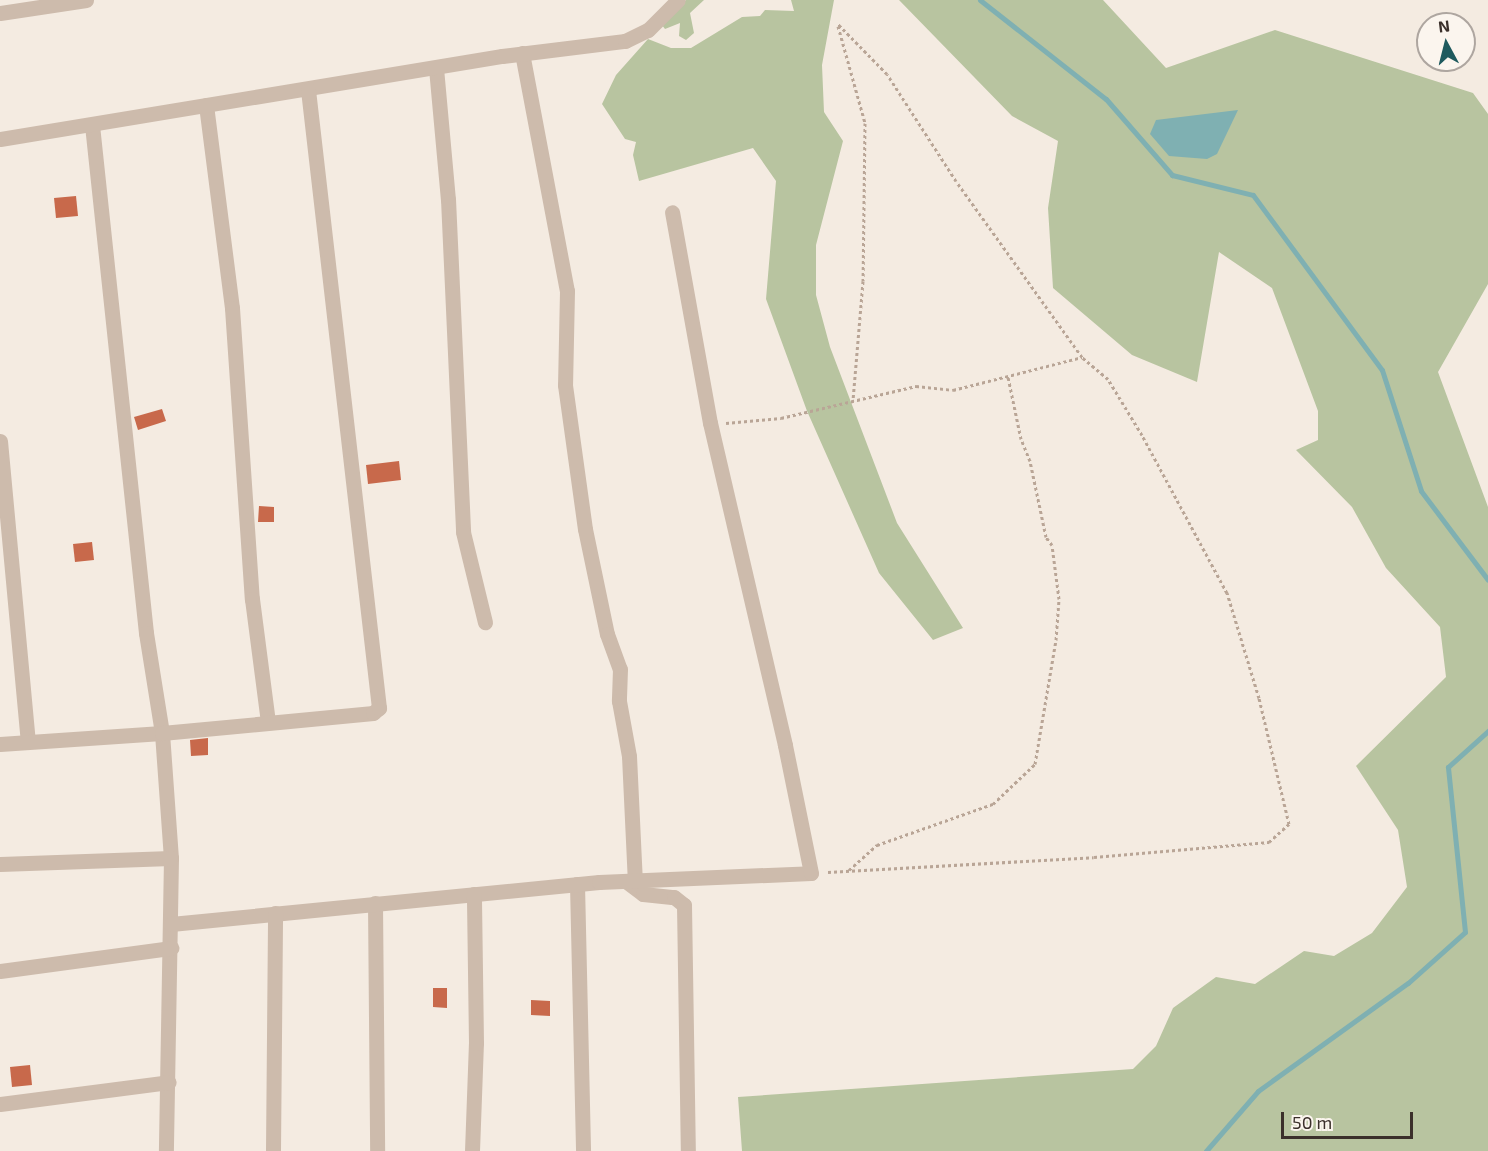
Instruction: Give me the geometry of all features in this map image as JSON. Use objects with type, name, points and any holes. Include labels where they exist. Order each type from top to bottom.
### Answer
[{"type":"street","points":[[0,13],[86,0]]},
{"type":"street","points":[[0,139],[522,53],[625,41],[648,30],[678,0]]},
{"type":"street","points":[[522,53],[567,291],[566,395],[585,529],[607,634],[620,669],[619,701],[629,756],[631,882],[643,894],[674,897],[684,905],[688,1151]]},
{"type":"street","points":[[436,68],[452,270],[463,532],[485,622]]},
{"type":"street","points":[[0,744],[162,734],[373,713],[380,701],[361,573],[339,340],[308,90]]},
{"type":"street","points":[[206,105],[232,308],[252,599],[268,723]]},
{"type":"street","points":[[92,125],[146,633],[162,734],[171,858],[169,1082],[166,1151]]},
{"type":"street","points":[[171,924],[577,884],[811,873],[785,744],[710,423],[672,212]]},
{"type":"street","points":[[0,441],[28,742]]},
{"type":"street","points":[[0,864],[171,858]]},
{"type":"street","points":[[577,884],[583,1151]]},
{"type":"street","points":[[472,1151],[476,1043],[474,894]]},
{"type":"street","points":[[375,903],[377,1151]]},
{"type":"street","points":[[273,1151],[275,913]]},
{"type":"street","points":[[0,971],[171,948]]},
{"type":"street","points":[[0,1104],[169,1082]]},
{"type":"path","points":[[811,873],[1094,857],[1269,842],[1289,824],[1259,698],[1227,593],[1108,379],[1082,357],[956,181],[886,74],[838,24],[865,123],[863,281],[853,401]]},
{"type":"path","points":[[710,423],[781,418],[916,386],[953,390],[1082,357]]},
{"type":"path","points":[[848,871],[878,845],[993,804],[1035,764],[1056,640],[1059,599],[1052,545],[1046,537],[1030,461],[1020,440],[1008,377]]},
{"type":"green space","points":[[686,0],[704,0],[690,13],[694,33],[686,40],[679,36],[680,23],[665,29],[662,25]]},
{"type":"green space","points":[[791,0],[834,0],[822,65],[824,112],[843,141],[816,245],[816,295],[830,347],[897,523],[963,628],[933,640],[879,573],[807,411],[766,299],[776,181],[753,148],[639,181],[633,155],[636,142],[625,139],[602,104],[616,75],[648,39],[671,48],[691,48],[742,17],[760,16],[765,10],[794,11]]},
{"type":"green space","points":[[899,0],[1103,0],[1166,68],[1275,30],[1473,93],[1488,114],[1488,284],[1438,372],[1488,507],[1488,1151],[742,1151],[738,1097],[1133,1069],[1156,1046],[1173,1008],[1216,977],[1255,984],[1304,951],[1334,956],[1372,933],[1407,887],[1398,830],[1356,766],[1446,677],[1440,627],[1386,568],[1352,507],[1296,450],[1318,440],[1318,411],[1272,288],[1219,252],[1197,382],[1132,355],[1053,288],[1048,208],[1058,141],[1012,116]]},
{"type":"water","points":[[1238,110],[1217,154],[1207,159],[1169,156],[1150,134],[1156,120]]},
{"type":"building","points":[[76,196],[78,216],[56,218],[54,198]]},
{"type":"building","points":[[162,409],[166,421],[138,430],[134,417]]},
{"type":"building","points":[[399,461],[401,480],[368,484],[366,465]]},
{"type":"building","points":[[259,506],[274,507],[274,522],[258,522]]},
{"type":"building","points":[[92,542],[94,560],[75,562],[73,544]]},
{"type":"building","points":[[208,738],[208,755],[191,756],[190,740]]},
{"type":"building","points":[[433,988],[447,988],[447,1008],[433,1007]]},
{"type":"building","points":[[531,1000],[550,1001],[550,1016],[531,1015]]},
{"type":"building","points":[[30,1065],[32,1085],[12,1087],[10,1067]]},
{"type":"waterway","points":[[980,0],[1106,99],[1172,175],[1253,195],[1382,370],[1421,491],[1488,580]]},
{"type":"waterway","points":[[1206,1151],[1258,1091],[1408,983],[1465,932],[1448,767],[1488,731]]}]
